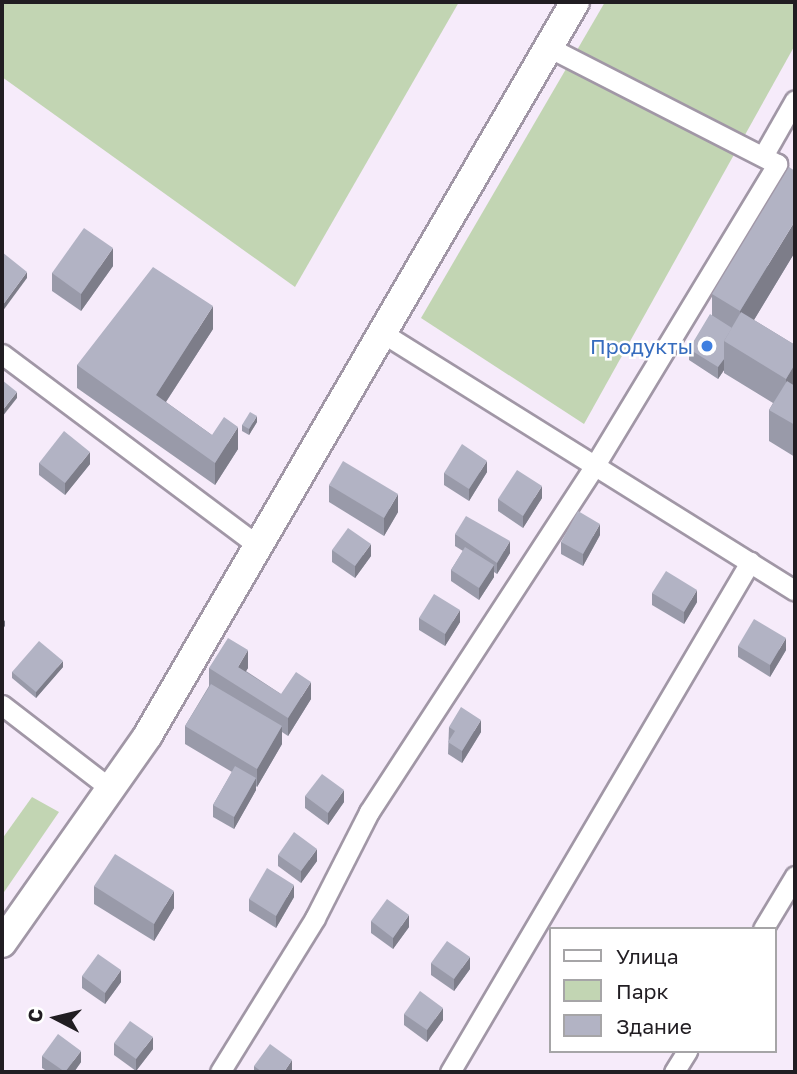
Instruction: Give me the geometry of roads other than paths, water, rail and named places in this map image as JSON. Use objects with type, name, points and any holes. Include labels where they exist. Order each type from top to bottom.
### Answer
[{"type":"main road","points":[[2,943],[148,735],[575,2]]},
{"type":"street","points":[[548,47],[770,160]]},
{"type":"street","points":[[220,1072],[315,918],[369,812],[594,465],[770,160],[795,100]]},
{"type":"street","points":[[381,332],[795,591]]},
{"type":"street","points":[[2,354],[257,545]]},
{"type":"street","points":[[450,1072],[750,562]]},
{"type":"street","points":[[2,705],[111,789]]},
{"type":"street","points":[[763,927],[795,876]]},
{"type":"street","points":[[674,1072],[686,1053]]},
{"type":"place","name":"Продукты","points":[[707,346]]}]
